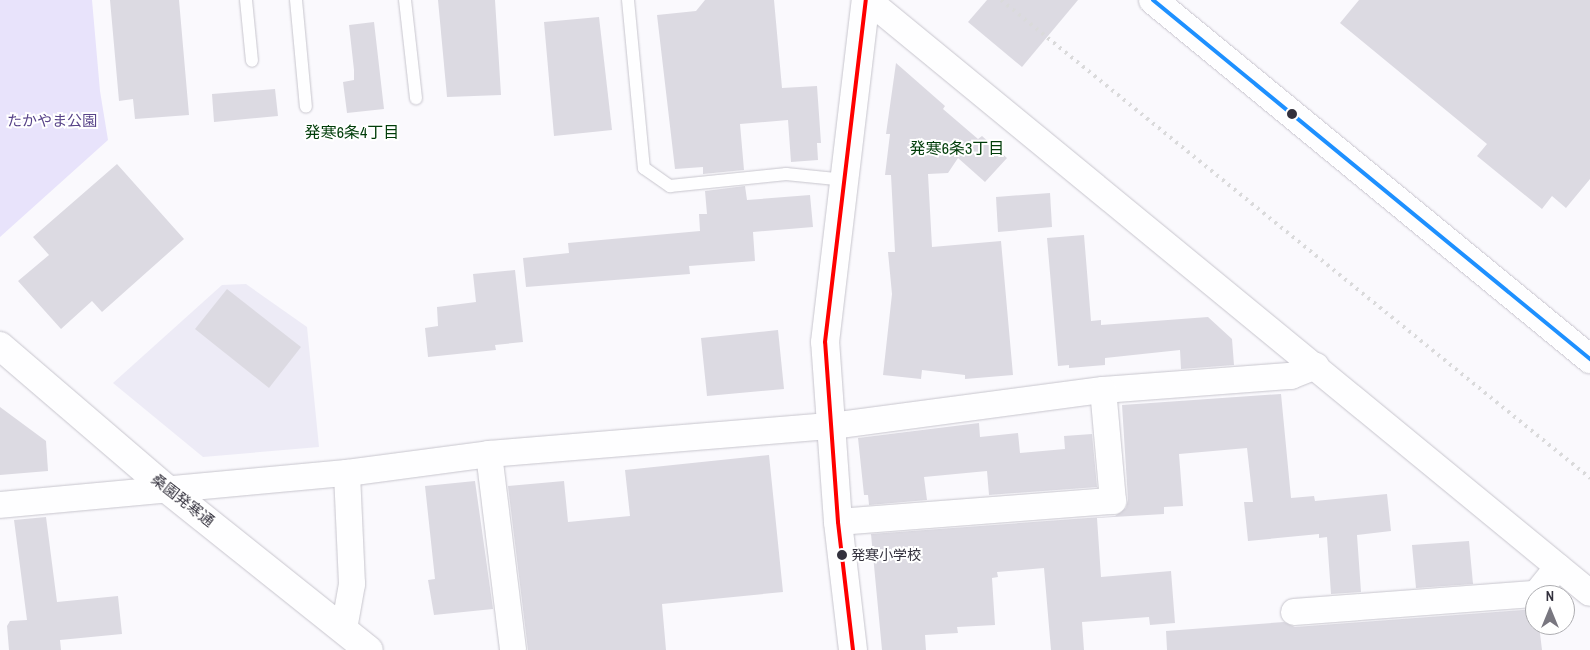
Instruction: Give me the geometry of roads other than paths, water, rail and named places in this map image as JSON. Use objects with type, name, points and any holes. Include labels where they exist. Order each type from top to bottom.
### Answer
[{"type":"street","points":[[853,650],[838,522],[825,342],[867,0]]},
{"type":"street","points":[[867,0],[1316,366],[1590,593]]},
{"type":"street","points":[[1153,0],[1590,358]]},
{"type":"street","name":"桑園発寒通","points":[[0,346],[168,489],[369,650]]},
{"type":"street","points":[[0,505],[347,473],[488,454],[832,426],[1103,390],[1291,376],[1316,366]]},
{"type":"street","points":[[838,522],[1113,501],[1103,390]]},
{"type":"street","points":[[488,454],[513,650]]},
{"type":"street","points":[[344,629],[352,584],[347,473]]},
{"type":"street","points":[[1294,612],[1536,594],[1558,567]]},
{"type":"lane","points":[[246,0],[252,61]]},
{"type":"lane","points":[[296,0],[306,107]]},
{"type":"lane","points":[[405,0],[416,98]]},
{"type":"lane","points":[[628,0],[644,168],[670,186],[786,174],[846,180]]},
{"type":"railway","points":[[1001,0],[1590,478]]},
{"type":"place","name":"発寒小学校","points":[[842,555]]},
{"type":"district","name":"発寒6条4丁目","points":[[352,132]]},
{"type":"district","name":"発寒6条3丁目","points":[[957,148]]},
{"type":"park label","name":"たかやま公園","points":[[52,121]]}]
